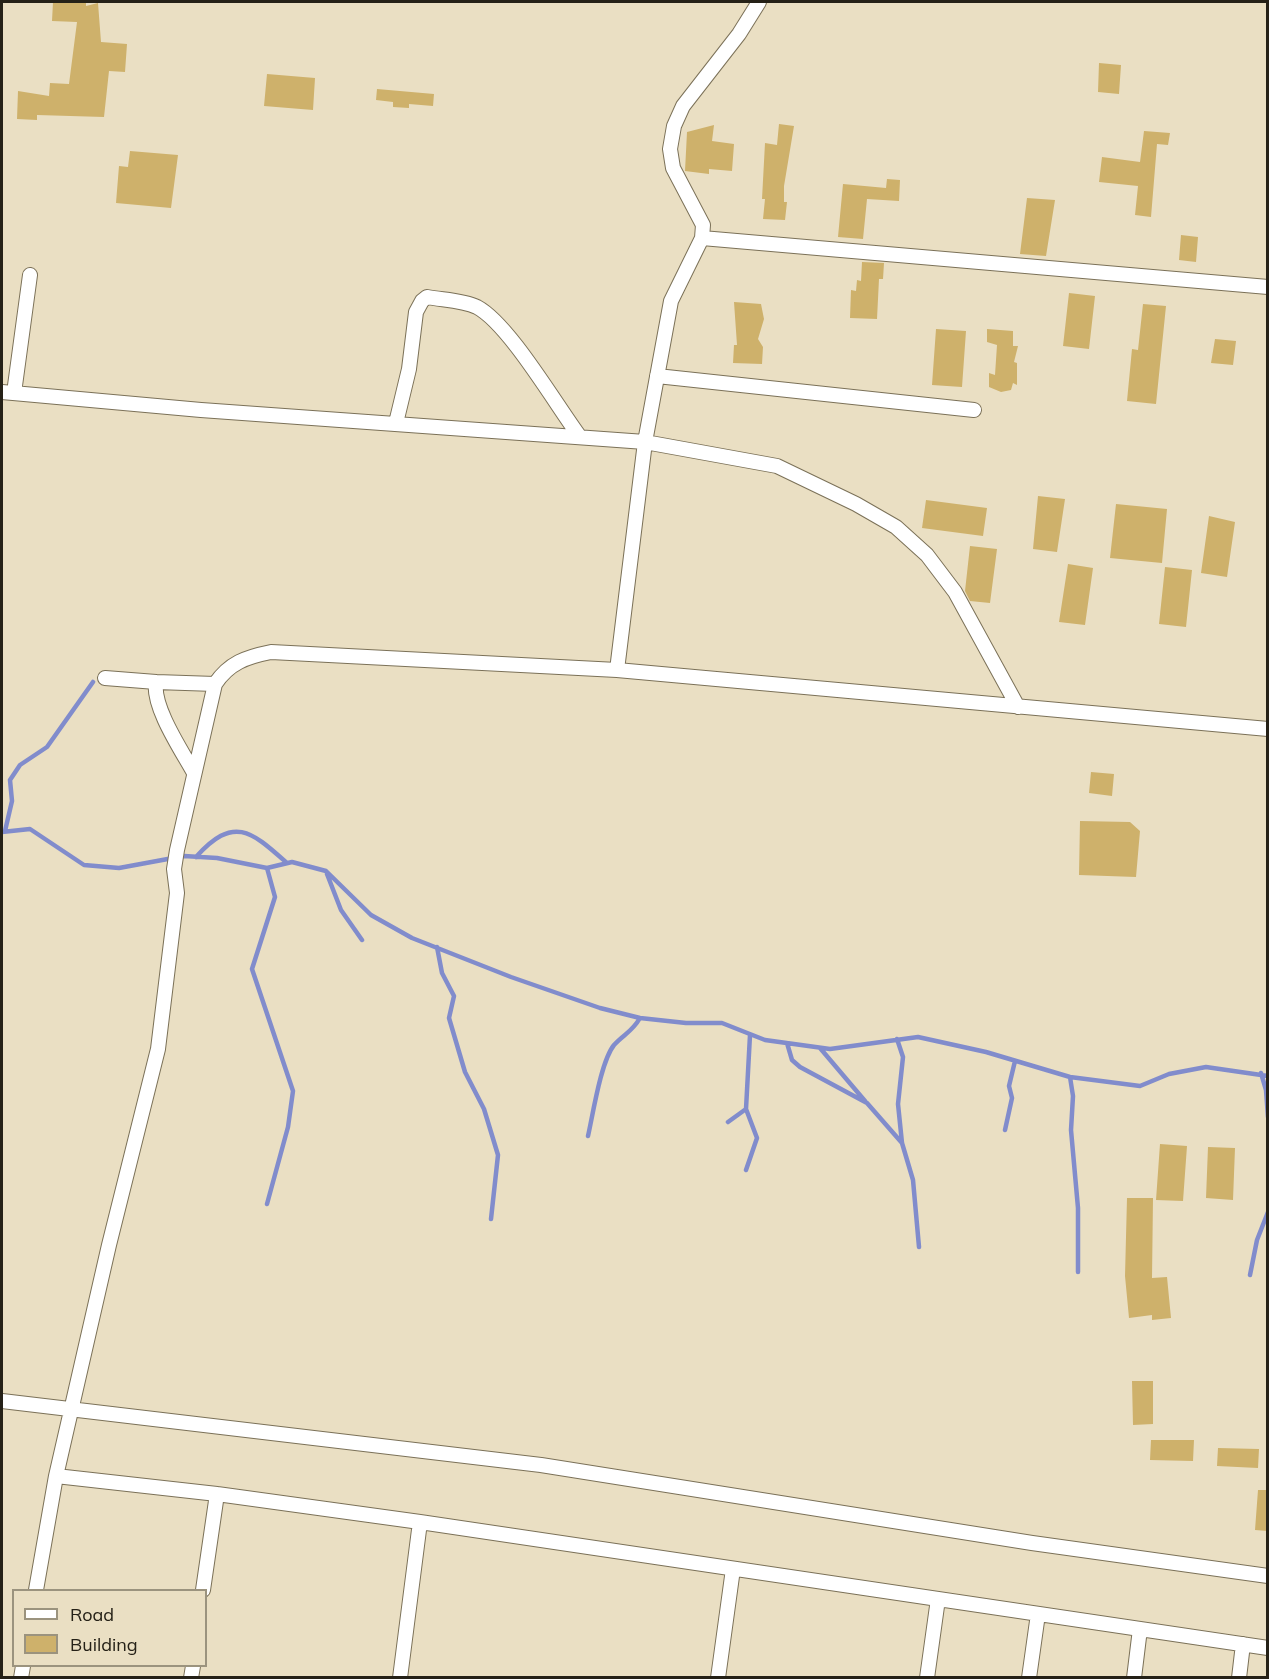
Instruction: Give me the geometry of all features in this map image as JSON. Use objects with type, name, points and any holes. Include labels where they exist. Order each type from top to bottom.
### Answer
[{"type":"street","points":[[617,670],[645,442],[671,301],[702,238],[703,225],[673,168],[670,149],[674,126],[683,106],[739,34],[759,2]]},
{"type":"street","points":[[702,238],[1268,287]]},
{"type":"street","points":[[30,275],[8,392],[645,442],[777,466],[856,504],[896,527],[927,555],[955,592],[1018,707]]},
{"type":"street","points":[[396,423],[409,369],[416,312],[427,297],[474,305],[487,312],[520,351],[580,437]]},
{"type":"street","points":[[657,376],[974,410]]},
{"type":"street","points":[[36,1589],[56,1476],[108,1245],[158,1049],[177,893],[174,869],[177,850],[215,684],[224,671],[233,664],[271,652],[617,670],[1268,729]]},
{"type":"street","points":[[105,678],[215,684]]},
{"type":"street","points":[[156,682],[154,691],[194,772]]},
{"type":"street","points":[[2,1401],[541,1465],[1032,1543],[1268,1576]]},
{"type":"street","points":[[56,1476],[217,1494],[420,1522],[1268,1648]]},
{"type":"street","points":[[203,1589],[217,1494]]},
{"type":"street","points":[[400,1677],[420,1522]]},
{"type":"street","points":[[718,1677],[733,1569]]},
{"type":"street","points":[[927,1677],[938,1599]]},
{"type":"street","points":[[1029,1677],[1038,1614]]},
{"type":"street","points":[[1134,1677],[1140,1629]]},
{"type":"street","points":[[1239,1677],[1244,1644]]},
{"type":"building","points":[[53,2],[86,2],[86,6],[98,3],[101,42],[127,44],[125,72],[109,71],[104,117],[37,115],[37,120],[17,119],[18,91],[49,96],[50,83],[69,84],[77,22],[52,21]]},
{"type":"building","points":[[1099,63],[1121,65],[1119,94],[1098,92]]},
{"type":"building","points":[[267,74],[315,78],[313,110],[264,106]]},
{"type":"building","points":[[377,89],[434,94],[433,106],[409,104],[409,108],[393,107],[393,102],[376,100]]},
{"type":"building","points":[[779,124],[794,126],[784,186],[784,202],[787,202],[785,220],[763,219],[765,143],[777,145]]},
{"type":"building","points":[[714,125],[712,141],[734,144],[732,171],[709,169],[709,174],[685,171],[687,132]]},
{"type":"building","points":[[1144,131],[1170,133],[1168,145],[1157,144],[1151,217],[1135,215],[1138,186],[1099,182],[1102,157],[1140,162]]},
{"type":"building","points":[[130,151],[178,155],[171,208],[116,203],[119,166],[128,167]]},
{"type":"building","points":[[887,179],[900,180],[899,201],[867,199],[863,239],[838,237],[843,184],[886,188]]},
{"type":"building","points":[[1027,198],[1055,200],[1046,256],[1020,254]]},
{"type":"building","points":[[1181,235],[1198,237],[1196,262],[1179,260]]},
{"type":"building","points":[[862,262],[884,263],[883,279],[879,279],[877,319],[850,318],[851,290],[856,291],[857,280],[861,281]]},
{"type":"building","points":[[1069,293],[1095,296],[1089,349],[1063,346]]},
{"type":"building","points":[[734,302],[761,304],[764,319],[758,339],[763,347],[762,364],[733,363],[734,345],[737,345]]},
{"type":"building","points":[[1143,304],[1166,306],[1156,404],[1127,401],[1132,349],[1138,350]]},
{"type":"building","points":[[936,329],[966,331],[962,387],[932,385]]},
{"type":"building","points":[[987,329],[1013,331],[1013,346],[1018,346],[1014,362],[1017,363],[1017,385],[1013,383],[1011,390],[1001,392],[989,387],[989,373],[995,375],[997,345],[987,342]]},
{"type":"building","points":[[1215,339],[1236,341],[1233,365],[1211,363]]},
{"type":"building","points":[[1038,496],[1065,499],[1057,552],[1033,549]]},
{"type":"building","points":[[926,500],[987,508],[983,536],[922,528]]},
{"type":"building","points":[[1116,504],[1167,509],[1162,563],[1110,558]]},
{"type":"building","points":[[1209,516],[1235,522],[1227,577],[1201,573]]},
{"type":"building","points":[[970,546],[997,549],[990,603],[970,601],[965,591]]},
{"type":"building","points":[[1068,564],[1093,568],[1085,625],[1059,622]]},
{"type":"building","points":[[1165,567],[1192,570],[1186,627],[1159,624]]},
{"type":"building","points":[[1091,772],[1114,774],[1112,796],[1089,793]]},
{"type":"building","points":[[1080,821],[1130,822],[1140,831],[1136,877],[1079,875]]},
{"type":"building","points":[[1160,1144],[1187,1146],[1183,1201],[1156,1200]]},
{"type":"building","points":[[1208,1147],[1235,1148],[1233,1200],[1206,1198]]},
{"type":"building","points":[[1127,1198],[1153,1198],[1152,1278],[1167,1277],[1171,1318],[1152,1320],[1152,1315],[1129,1318],[1125,1276]]},
{"type":"building","points":[[1132,1381],[1153,1381],[1153,1424],[1133,1425]]},
{"type":"building","points":[[1151,1440],[1194,1440],[1193,1461],[1150,1460]]},
{"type":"building","points":[[1218,1448],[1259,1449],[1258,1468],[1217,1466]]},
{"type":"building","points":[[1258,1490],[1268,1490],[1268,1531],[1255,1530]]},
{"type":"waterway","points":[[5,831],[12,801],[10,780],[20,765],[47,747],[93,682]]},
{"type":"waterway","points":[[2,832],[30,829],[84,865],[119,868],[184,856],[217,858],[267,868],[292,862],[326,871],[371,915],[412,938],[511,977],[600,1008],[640,1018],[686,1023],[722,1023],[765,1040],[830,1049],[918,1037],[986,1052],[1070,1077],[1140,1086],[1169,1074],[1206,1067],[1268,1076]]},
{"type":"waterway","points":[[196,857],[221,836],[232,832],[242,832],[263,843],[287,863]]},
{"type":"waterway","points":[[267,868],[275,897],[252,969],[293,1091],[288,1127],[267,1204]]},
{"type":"waterway","points":[[327,874],[341,910],[362,940]]},
{"type":"waterway","points":[[437,947],[442,973],[454,996],[449,1018],[465,1072],[484,1109],[498,1155],[491,1219]]},
{"type":"waterway","points":[[588,1136],[601,1075],[609,1053],[640,1018]]},
{"type":"waterway","points":[[728,1122],[746,1109],[750,1035]]},
{"type":"waterway","points":[[897,1039],[903,1057],[898,1104],[902,1143],[913,1180],[919,1247]]},
{"type":"waterway","points":[[787,1043],[792,1060],[800,1067],[867,1103],[902,1143]]},
{"type":"waterway","points":[[820,1048],[865,1101]]},
{"type":"waterway","points":[[1005,1130],[1012,1098],[1009,1086],[1015,1061]]},
{"type":"waterway","points":[[1261,1073],[1266,1090],[1268,1117]]},
{"type":"waterway","points":[[1070,1077],[1073,1096],[1071,1130],[1078,1208],[1078,1272]]},
{"type":"waterway","points":[[746,1109],[757,1138],[746,1170]]},
{"type":"waterway","points":[[1250,1275],[1257,1240],[1268,1212]]}]
